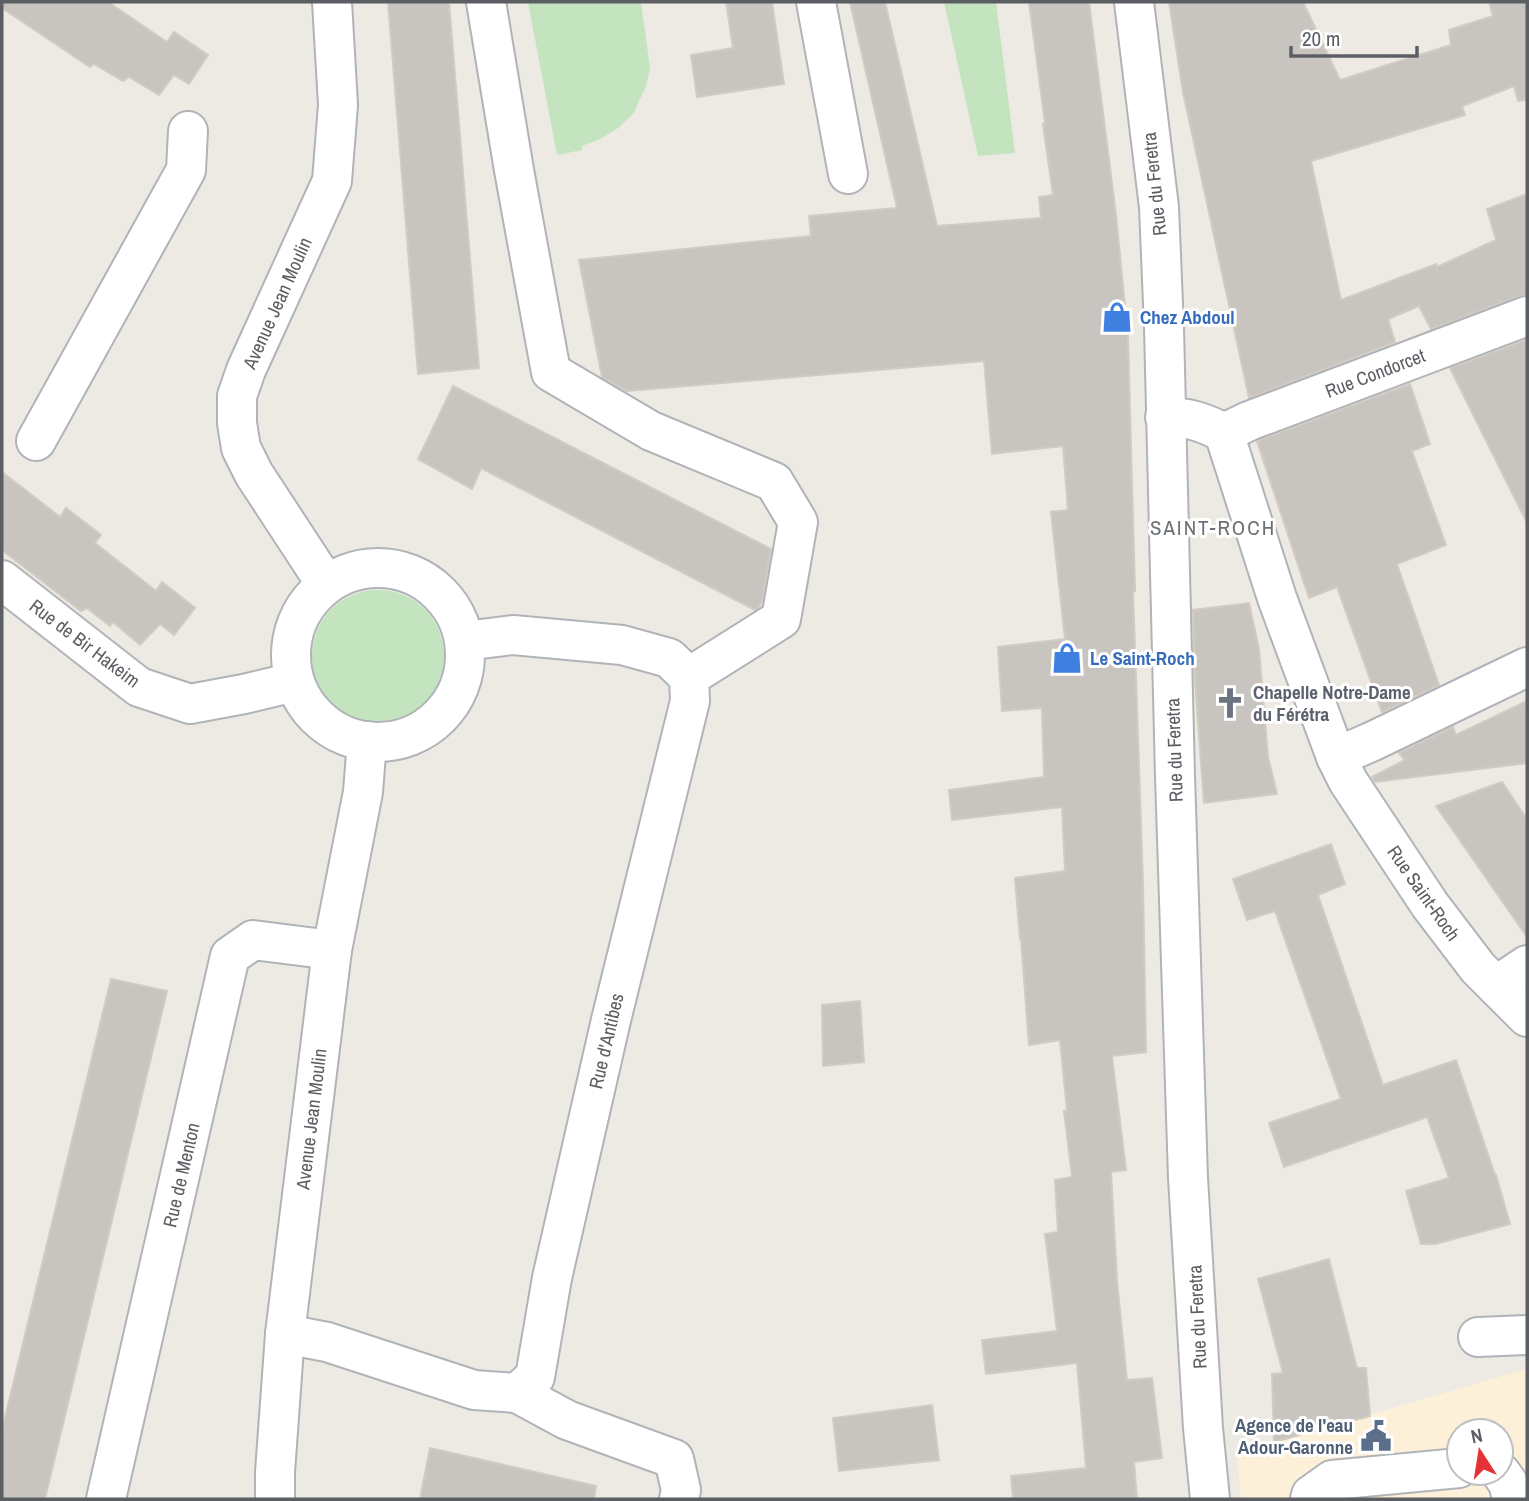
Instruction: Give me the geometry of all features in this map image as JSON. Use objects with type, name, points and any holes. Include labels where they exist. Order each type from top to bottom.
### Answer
[{"type":"street","name":"Avenue Jean Moulin","points":[[326,584],[254,474],[241,448],[237,396],[246,370],[332,181],[338,104],[332,2]]},
{"type":"street","points":[[465,641],[513,635],[622,645],[669,658],[689,677],[781,619],[798,522],[774,482],[651,431],[551,372],[513,170],[486,2]]},
{"type":"street","points":[[816,2],[848,174]]},
{"type":"street","name":"Rue du Feretra","points":[[1134,2],[1159,207],[1188,1178],[1203,1428],[1210,1499]]},
{"type":"street","points":[[37,441],[186,170],[188,131]]},
{"type":"street","name":"Rue Condorcet","points":[[1223,433],[1527,316]]},
{"type":"street","points":[[1165,417],[1182,417],[1204,422],[1223,433]]},
{"type":"street","name":"Rue Saint-Roch","points":[[1223,433],[1278,598],[1336,757],[1348,781],[1430,905],[1478,968],[1527,1017]]},
{"type":"street","points":[[375,567],[401,570],[424,580],[443,596],[457,618],[465,641],[465,664],[460,687],[448,707],[432,724],[412,735],[390,741],[367,741],[343,735],[322,722],[305,704],[295,682],[290,660],[292,639],[299,618],[310,599],[326,584],[349,572],[375,567]]},
{"type":"street","name":"Rue de Bir Hakeim","points":[[2,580],[139,687],[190,704],[295,682]]},
{"type":"street","points":[[1336,757],[1527,667]]},
{"type":"street","name":"Rue d'Antibes","points":[[517,1393],[535,1377],[552,1278],[611,1020],[690,701],[689,677]]},
{"type":"street","name":"Avenue Jean Moulin","points":[[275,1499],[285,1334],[332,950],[363,792],[367,741]]},
{"type":"street","name":"Rue de Menton","points":[[106,1499],[230,956],[253,940],[332,950]]},
{"type":"street","points":[[1496,986],[1527,965]]},
{"type":"street","points":[[285,1334],[327,1342],[474,1390],[517,1393],[567,1420],[674,1460],[681,1490],[679,1499]]},
{"type":"street","points":[[1478,1337],[1527,1335]]},
{"type":"street","points":[[1310,1499],[1311,1495],[1332,1480],[1445,1469]]},
{"type":"shaded area","name":"Agence de l'eau Adour-Garonne","points":[[1527,1369],[1527,1499],[1241,1499],[1237,1453]]},
{"type":"green space","points":[[528,2],[641,2],[650,68],[646,86],[633,114],[618,128],[582,146],[582,150],[557,155]]},
{"type":"green space","points":[[944,2],[996,2],[1015,153],[978,156]]},
{"type":"green space","points":[[378,590],[403,595],[415,601],[433,619],[439,631],[444,656],[439,681],[433,693],[415,711],[403,717],[378,722],[353,717],[341,711],[323,693],[317,681],[312,656],[317,631],[323,619],[341,601],[353,595]]},
{"type":"building","points":[[2,2],[108,2],[167,42],[174,32],[208,55],[189,84],[174,75],[159,95],[129,77],[123,81],[94,64],[90,67],[2,8]]},
{"type":"building","points":[[388,2],[449,2],[479,368],[418,374]]},
{"type":"building","points":[[726,2],[772,2],[784,84],[697,97],[691,55],[733,48]]},
{"type":"building","points":[[850,2],[885,2],[937,226],[1041,218],[1039,197],[1053,195],[1029,2],[1089,2],[1116,215],[1128,337],[1146,1052],[1112,1056],[1126,1170],[1111,1172],[1117,1280],[1127,1380],[1152,1378],[1162,1458],[1134,1462],[1137,1499],[1013,1499],[1011,1476],[1086,1468],[1077,1363],[986,1374],[982,1340],[1057,1331],[1045,1234],[1058,1232],[1055,1180],[1072,1177],[1064,1111],[1067,1111],[1060,1040],[1029,1045],[1015,878],[1065,871],[1062,807],[952,820],[949,790],[1044,777],[1042,708],[1002,711],[998,647],[1065,639],[1051,512],[1068,510],[1063,446],[992,454],[984,361],[627,391],[602,377],[579,260],[811,236],[809,216],[897,208]]},
{"type":"building","points":[[1169,2],[1303,2],[1340,80],[1451,45],[1449,30],[1493,16],[1489,2],[1527,2],[1527,100],[1518,101],[1514,86],[1462,106],[1465,115],[1311,161],[1341,300],[1436,264],[1437,267],[1496,240],[1487,209],[1527,194],[1527,295],[1431,329],[1419,306],[1388,319],[1395,342],[1249,398],[1183,92]]},
{"type":"building","points":[[1526,340],[1527,343],[1527,523],[1450,368]]},
{"type":"building","points":[[1410,384],[1430,444],[1412,451],[1446,545],[1397,564],[1439,685],[1382,712],[1337,587],[1309,598],[1257,441]]},
{"type":"building","points":[[453,386],[771,549],[759,607],[755,610],[481,468],[472,489],[418,459]]},
{"type":"building","points":[[2,472],[60,517],[66,508],[101,535],[95,543],[156,591],[162,582],[195,608],[174,635],[160,624],[140,645],[113,622],[110,626],[87,608],[81,611],[2,550]]},
{"type":"building","name":"Chapelle Notre-Dame du Férétra","points":[[1249,603],[1259,649],[1268,757],[1277,794],[1204,803],[1193,610]]},
{"type":"building","points":[[1527,701],[1527,763],[1375,782],[1372,777],[1405,760],[1399,753],[1453,727],[1456,735]]},
{"type":"building","points":[[1502,782],[1527,819],[1527,937],[1436,806]]},
{"type":"building","points":[[1331,844],[1345,884],[1318,895],[1383,1085],[1456,1060],[1510,1224],[1435,1244],[1421,1244],[1406,1191],[1449,1178],[1427,1117],[1284,1167],[1269,1123],[1341,1099],[1275,911],[1247,920],[1233,879]]},
{"type":"building","points":[[111,979],[167,991],[45,1499],[2,1499],[2,1430]]},
{"type":"building","points":[[860,1001],[864,1062],[823,1066],[822,1005]]},
{"type":"building","points":[[1329,1259],[1357,1368],[1366,1368],[1370,1416],[1274,1442],[1272,1374],[1283,1373],[1258,1279]]},
{"type":"building","points":[[932,1405],[939,1460],[839,1471],[833,1418]]},
{"type":"building","points":[[430,1448],[596,1486],[594,1499],[420,1499]]},
{"type":"place","name":"Chez Abdoul","points":[[1117,317]]},
{"type":"place","name":"Le Saint-Roch","points":[[1067,658]]},
{"type":"place","name":"Chapelle Notre-Dame du Férétra","points":[[1230,703]]},
{"type":"place","name":"Agence de l'eau Adour-Garonne","points":[[1376,1436]]},
{"type":"district","name":"SAINT-ROCH","points":[[1213,527]]}]
